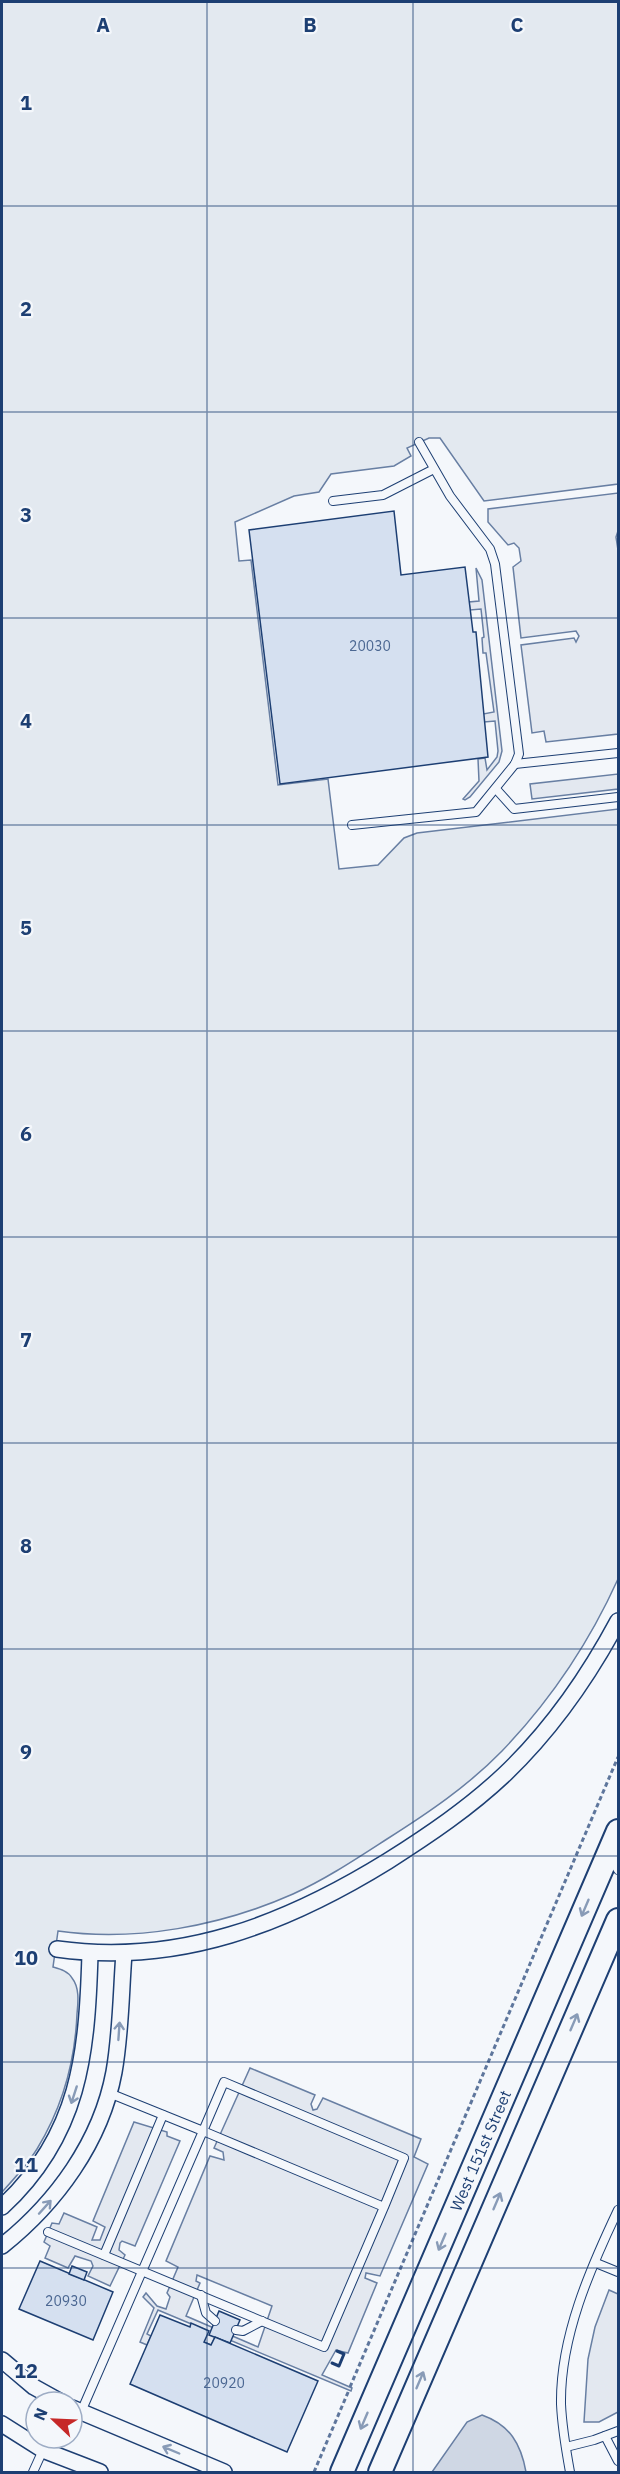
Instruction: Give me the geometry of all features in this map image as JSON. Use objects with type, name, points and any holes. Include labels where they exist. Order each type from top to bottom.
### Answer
[{"type":"main road","name":"West 151st Street","points":[[342,2472],[615,1860],[618,1831]]},
{"type":"main road","points":[[380,2472],[618,1920]]},
{"type":"street","points":[[57,1949],[90,1954],[124,1953],[175,1948],[216,1940],[296,1912],[352,1883],[461,1812],[529,1749],[573,1696],[618,1621]]},
{"type":"street","points":[[2,2246],[24,2229],[48,2204],[65,2181],[96,2127],[109,2093],[118,2039],[124,1953]]},
{"type":"street","points":[[2,2206],[39,2167],[69,2112],[85,2051],[90,1954]]},
{"type":"street","points":[[2,2360],[39,2390]]},
{"type":"street","points":[[84,2413],[224,2472]]},
{"type":"street","points":[[2,2424],[24,2438]]},
{"type":"street","points":[[43,2450],[100,2472]]},
{"type":"lane","points":[[352,825],[476,812],[515,764],[519,754],[495,564],[490,549],[463,515],[419,442]]},
{"type":"lane","points":[[333,501],[383,495],[434,469]]},
{"type":"lane","points":[[515,764],[618,753]]},
{"type":"lane","points":[[496,789],[514,809],[618,797]]},
{"type":"lane","points":[[48,2232],[142,2271],[201,2295],[324,2347],[404,2158],[224,2082],[142,2271],[84,2393]]},
{"type":"lane","points":[[109,2093],[384,2207]]},
{"type":"lane","points":[[104,2255],[163,2115]]},
{"type":"lane","points":[[570,2472],[561,2405],[564,2361],[576,2314],[618,2210]]},
{"type":"lane","points":[[596,2263],[618,2272]]},
{"type":"lane","points":[[201,2295],[206,2313],[215,2321]]},
{"type":"lane","points":[[236,2330],[243,2331],[262,2321]]},
{"type":"lane","points":[[566,2447],[618,2431]]},
{"type":"lane","points":[[605,2436],[618,2462]]},
{"type":"lane","points":[[33,2472],[43,2450]]},
{"type":"path","points":[[314,2472],[618,1756]]},
{"type":"shaded area","points":[[2,2],[618,2],[618,484],[484,501],[440,438],[429,438],[407,448],[411,456],[394,466],[331,474],[319,492],[294,496],[235,522],[239,561],[251,560],[278,785],[328,779],[339,869],[378,865],[404,838],[417,833],[618,809],[618,1579],[595,1626],[568,1670],[520,1732],[475,1776],[447,1798],[352,1861],[293,1894],[208,1923],[148,1933],[88,1934],[58,1931],[53,1967],[70,1976],[75,1982],[78,1996],[76,2032],[70,2067],[60,2101],[46,2133],[29,2161],[2,2192]]},
{"type":"shaded area","points":[[618,493],[616,537],[618,550],[618,734],[546,742],[544,731],[532,733],[521,645],[574,638],[576,642],[579,636],[576,631],[521,638],[513,567],[521,561],[519,548],[514,543],[508,545],[488,522],[488,509]]},
{"type":"shaded area","points":[[476,568],[482,580],[502,751],[499,762],[465,800],[463,799],[479,781],[478,759],[485,758],[487,770],[497,757],[498,751],[495,721],[484,722],[483,714],[494,712],[486,653],[483,653],[481,609],[470,610],[469,602],[479,601]]},
{"type":"shaded area","points":[[618,774],[618,789],[532,799],[530,784]]},
{"type":"shaded area","points":[[250,2068],[315,2095],[311,2104],[313,2110],[317,2109],[323,2098],[421,2139],[414,2157],[428,2164],[380,2276],[366,2273],[365,2278],[377,2283],[348,2353],[336,2350],[322,2375],[352,2388],[351,2391],[225,2338],[224,2341],[215,2337],[211,2345],[204,2342],[208,2331],[158,2310],[147,2334],[151,2336],[147,2345],[140,2342],[154,2308],[143,2297],[146,2293],[157,2306],[166,2309],[170,2297],[167,2293],[178,2267],[166,2261],[210,2156],[224,2160],[223,2152],[214,2148]],"holes":[[[197,2275],[272,2306],[258,2347],[186,2316],[200,2283],[196,2281]]]},
{"type":"shaded area","points":[[134,2122],[167,2132],[167,2136],[180,2141],[135,2246],[122,2241],[120,2243],[119,2250],[125,2255],[110,2286],[88,2276],[93,2266],[91,2261],[75,2256],[68,2268],[45,2258],[50,2246],[44,2242],[52,2223],[59,2224],[64,2213],[97,2227],[92,2240],[100,2240],[105,2227],[93,2221]]},
{"type":"shaded area","points":[[609,2290],[618,2294],[618,2412],[599,2422],[584,2422],[588,2359],[595,2327]]},
{"type":"shaded area","points":[[482,2415],[500,2424],[513,2437],[521,2453],[526,2472],[432,2472],[467,2422]]},
{"type":"building","points":[[394,511],[401,575],[465,567],[473,632],[476,632],[488,757],[280,784],[249,530]]},
{"type":"building","points":[[40,2261],[113,2292],[93,2340],[19,2309]]},
{"type":"building","points":[[72,2266],[87,2272],[84,2280],[69,2274]]},
{"type":"building","points":[[219,2311],[240,2320],[230,2343],[209,2335]]},
{"type":"building","points":[[160,2315],[190,2327],[191,2323],[209,2331],[204,2342],[211,2345],[215,2337],[318,2381],[287,2452],[130,2384]]},
{"type":"wall","points":[[332,2363],[339,2366],[344,2354],[337,2351]]}]
